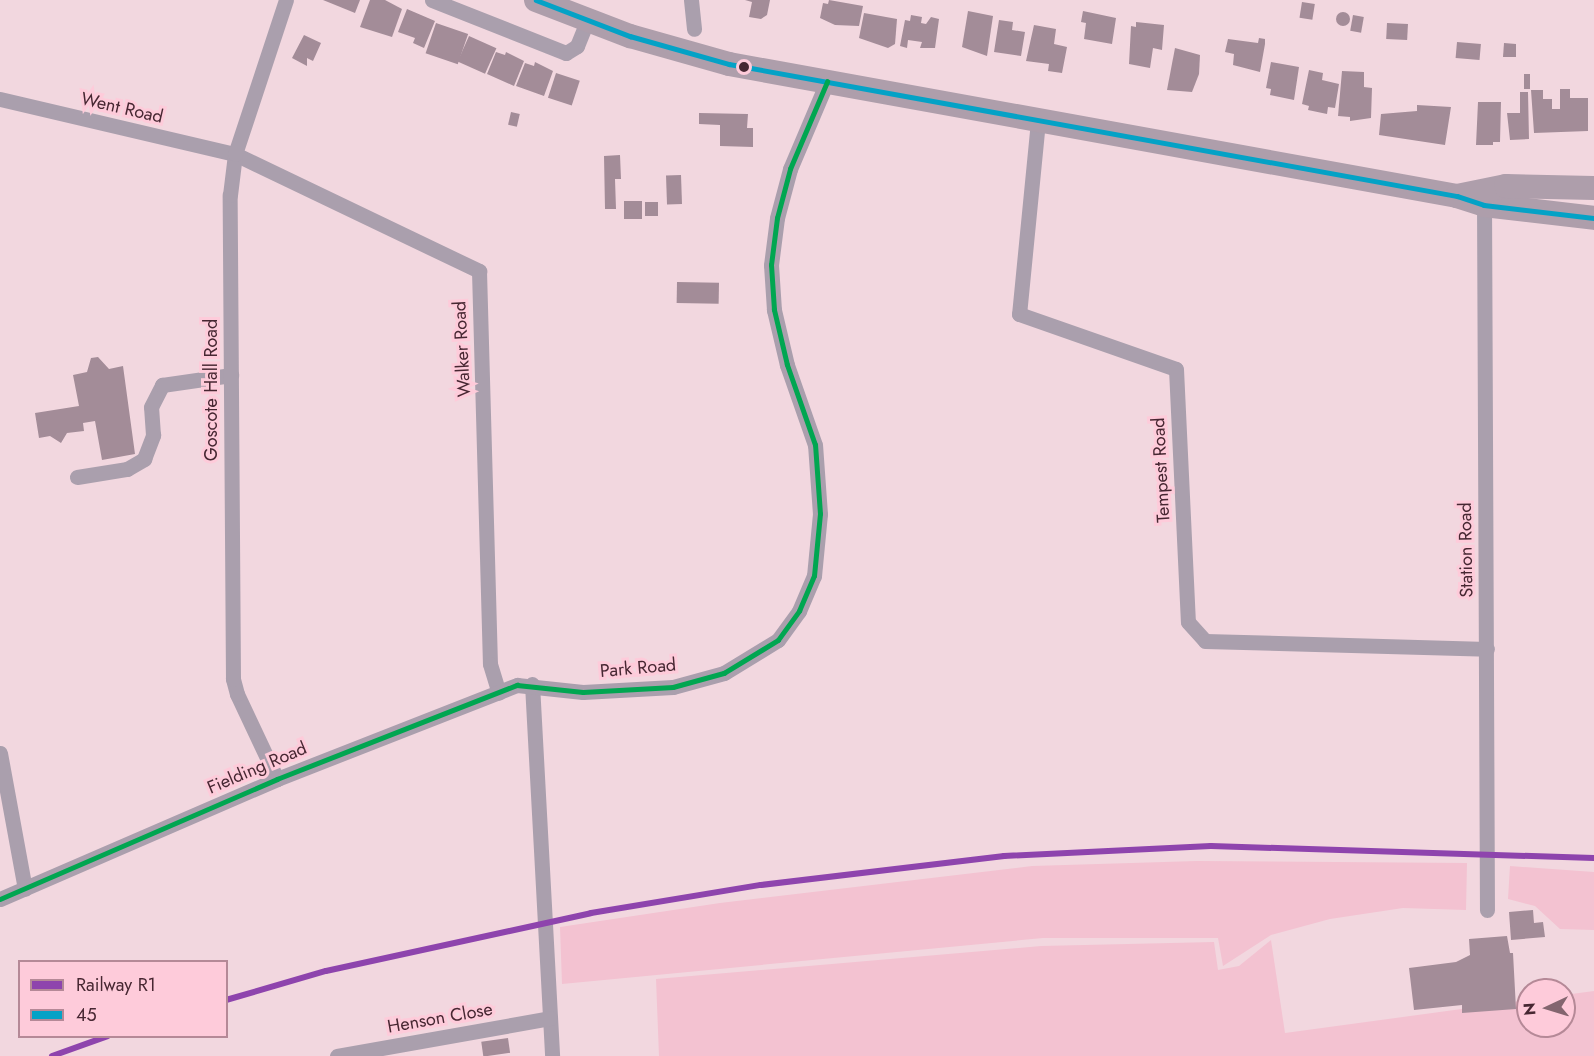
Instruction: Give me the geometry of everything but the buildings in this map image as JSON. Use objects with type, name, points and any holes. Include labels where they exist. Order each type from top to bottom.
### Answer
[{"type":"highway","points":[[536,0],[587,21],[699,56],[1038,121],[1457,196],[1484,197],[1594,188]]},
{"type":"highway","points":[[1484,197],[1594,218]]},
{"type":"street","name":"Goscote Hall Road","points":[[278,779],[237,694],[233,679],[230,195],[235,154],[286,0]]},
{"type":"street","points":[[432,0],[566,53],[577,46],[587,21]]},
{"type":"street","points":[[691,0],[694,29]]},
{"type":"street","name":"Park Road","points":[[532,684],[583,692],[673,687],[714,676],[753,657],[778,640],[799,611],[815,566],[820,514],[815,445],[787,365],[774,310],[771,266],[777,218],[790,169],[827,82]]},
{"type":"street","name":"Went Road","points":[[0,99],[235,154]]},
{"type":"street","name":"Tempest Road","points":[[1038,121],[1019,314],[1176,369],[1188,622],[1205,641],[1487,649]]},
{"type":"street","name":"Walker Road","points":[[235,154],[478,272],[490,664],[499,693]]},
{"type":"street","name":"Station Road","points":[[1484,197],[1486,910]]},
{"type":"street","points":[[77,477],[127,469],[144,459],[151,448],[151,407],[162,385],[231,375]]},
{"type":"street","points":[[532,684],[540,873],[552,1056]]},
{"type":"street","name":"Fielding Road","points":[[0,899],[278,779],[499,693],[532,684]]},
{"type":"street","points":[[0,753],[25,889]]},
{"type":"street","name":"Henson Close","points":[[337,1056],[549,1018]]},
{"type":"shaded area","points":[[1197,861],[1467,863],[1466,910],[1403,908],[1330,919],[1271,935],[1223,966],[1218,938],[1043,938],[562,984],[560,927],[720,903],[1032,866]]},
{"type":"shaded area","points":[[1510,866],[1594,872],[1594,930],[1560,929],[1535,906],[1508,899]]},
{"type":"shaded area","points":[[1271,940],[1285,1033],[1516,1002],[1516,1038],[1576,1038],[1576,993],[1594,991],[1594,1056],[659,1056],[656,979],[1041,946],[1214,942],[1218,970],[1239,966]]},
{"type":"rail line","name":"R1","points":[[228,999],[326,971],[591,913],[761,885],[1004,856],[1211,846],[1594,858]]},
{"type":"rail line","name":"R1","points":[[52,1056],[102,1038]]},
{"type":"transit line","name":"45","points":[[536,0],[630,36],[729,64],[1457,196],[1484,205],[1594,218]]},
{"type":"transit line","points":[[0,899],[277,779],[517,685],[583,692],[673,687],[724,673],[778,640],[799,611],[814,576],[820,514],[815,445],[787,365],[774,310],[771,265],[777,218],[790,169],[827,82]]}]
